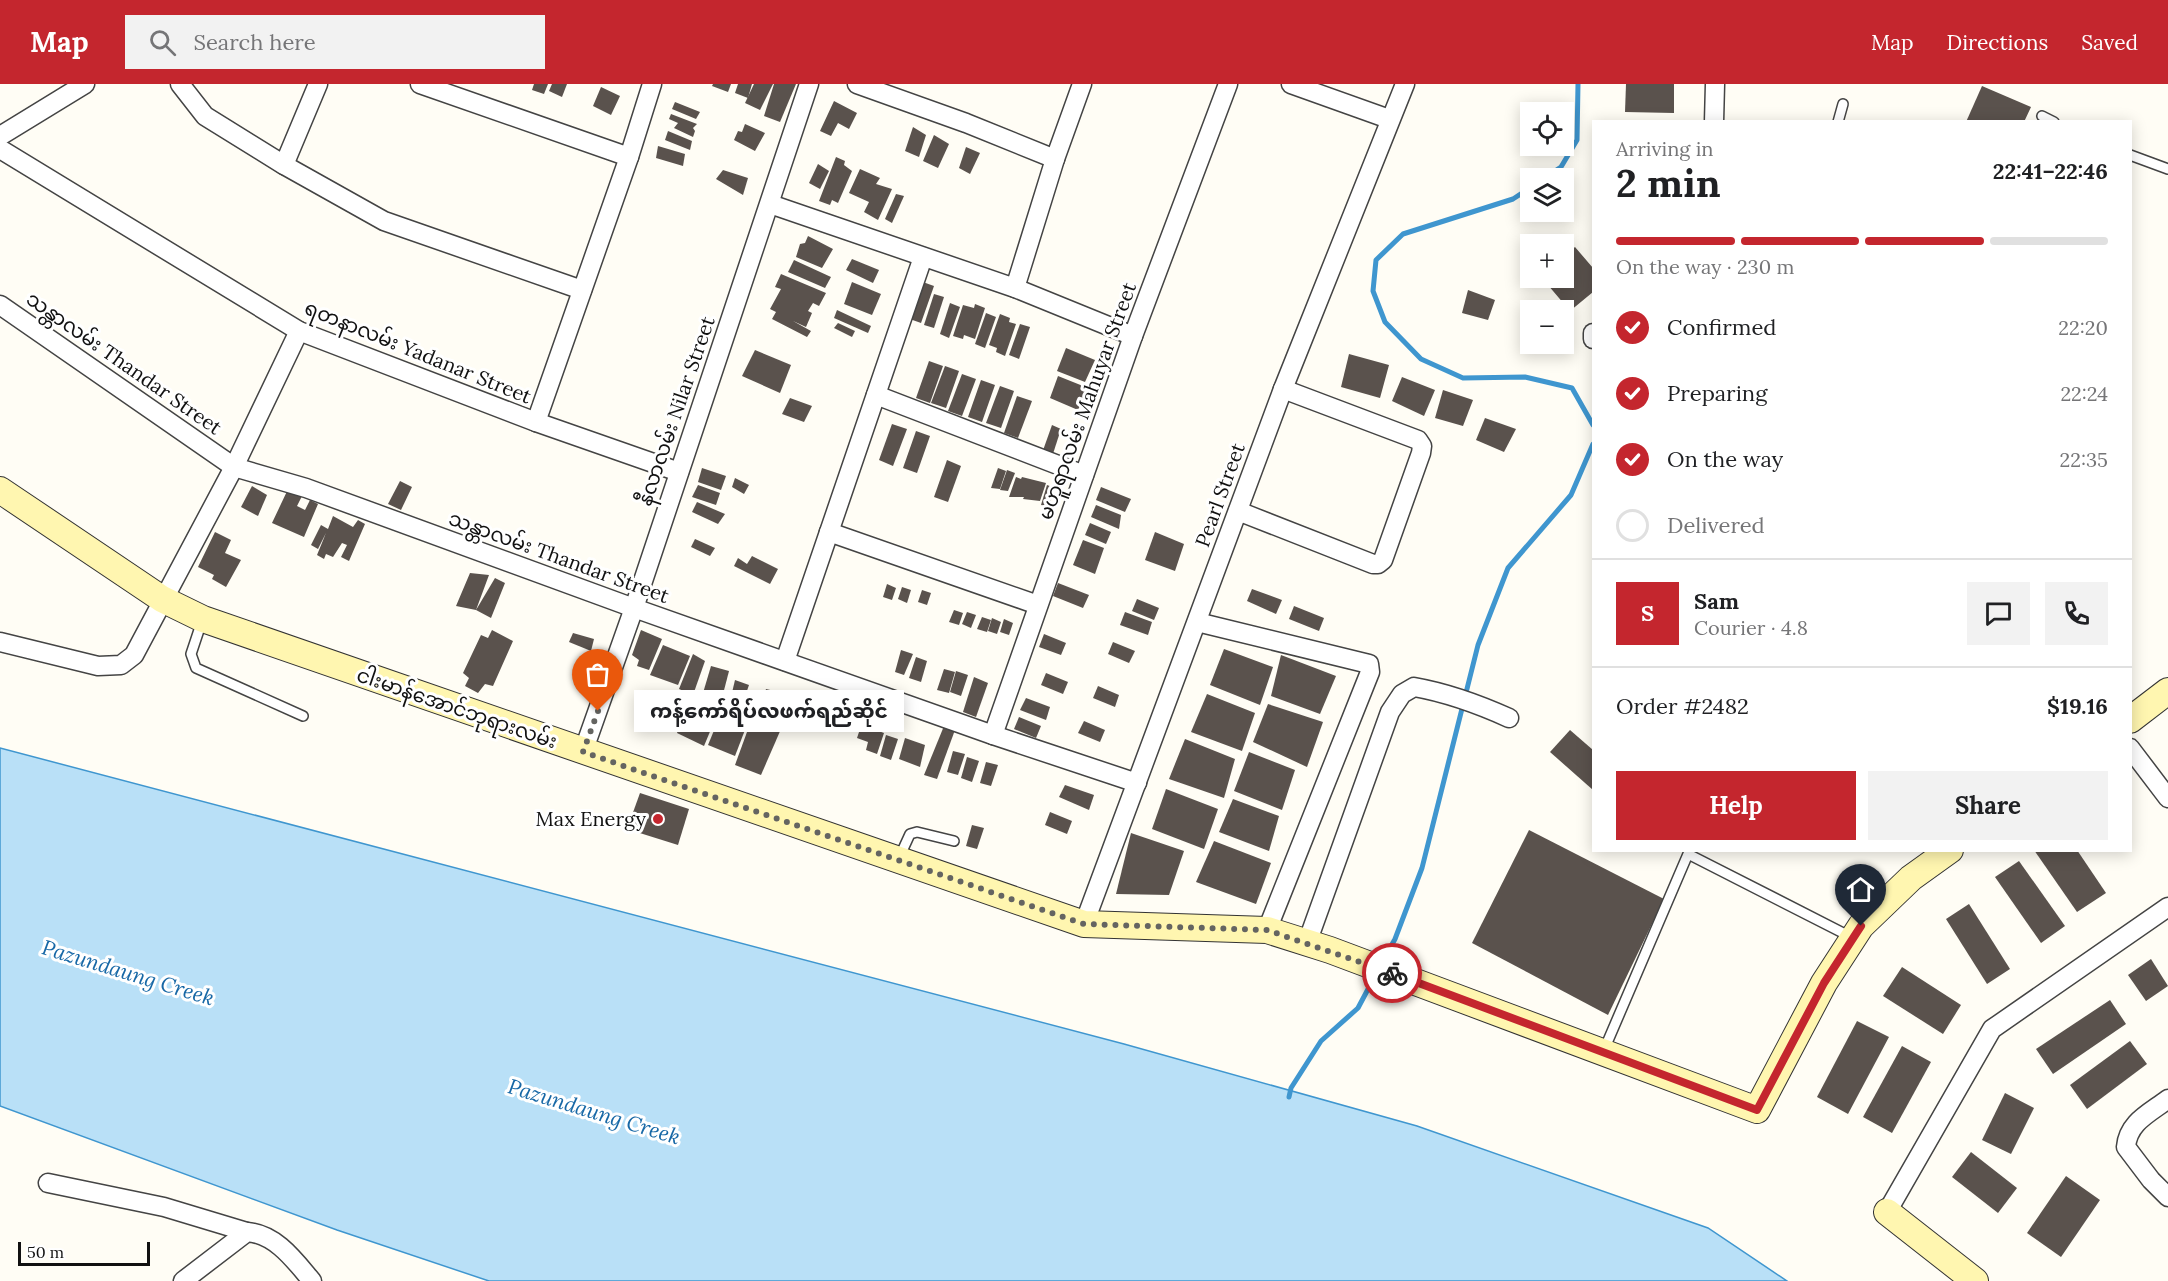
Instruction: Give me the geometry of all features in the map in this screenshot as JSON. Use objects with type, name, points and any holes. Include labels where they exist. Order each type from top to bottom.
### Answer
[{"type":"main road","name":"ငါးမာန်အောင်ဘုရားလမ်း","points":[[0,490],[162,599],[203,619],[1084,924],[1267,930],[1757,1110],[1824,983],[1861,926],[1911,878],[1947,852]]},
{"type":"main road","points":[[2132,718],[2168,691]]},
{"type":"main road","points":[[1887,1212],[1975,1281]]},
{"type":"street","points":[[0,136],[85,84]]},
{"type":"street","points":[[180,84],[205,116],[284,165],[384,221],[582,290]]},
{"type":"street","points":[[284,165],[318,84]]},
{"type":"street","points":[[420,84],[466,92],[629,157]]},
{"type":"street","points":[[536,422],[629,157],[652,84]]},
{"type":"street","name":"နီလာလမ်း Nilar Street","points":[[583,752],[634,608],[809,84]]},
{"type":"street","points":[[857,84],[966,123],[1055,159]]},
{"type":"street","points":[[1015,288],[1055,159],[1082,84]]},
{"type":"street","name":"မဟူရာလမ်း Mahuyar Street","points":[[993,735],[1133,336],[1228,84]]},
{"type":"street","points":[[1290,84],[1389,119]]},
{"type":"street","name":"Pearl Street","points":[[1084,924],[1283,389],[1389,119],[1405,84]]},
{"type":"street","points":[[1714,120],[1715,84]]},
{"type":"street","name":"ရတနာလမ်း Yadanar Street","points":[[0,150],[299,331],[536,422],[680,472]]},
{"type":"street","points":[[770,204],[1015,288],[1133,336]]},
{"type":"street","points":[[785,662],[923,257]]},
{"type":"street","name":"သန္တာလမ်း Thandar Street","points":[[0,305],[234,467],[306,488],[785,662],[1137,783]]},
{"type":"street","points":[[0,642],[98,666],[121,665],[134,655],[234,467],[299,331]]},
{"type":"street","points":[[1238,511],[1373,564],[1378,564],[1383,560],[1422,446],[1418,440],[1283,389]]},
{"type":"street","points":[[876,395],[1084,475]]},
{"type":"street","points":[[829,532],[1038,605]]},
{"type":"street","points":[[1197,622],[1369,664],[1370,672],[1267,930]]},
{"type":"street","points":[[1307,943],[1390,712],[1402,694],[1414,687],[1455,696],[1509,718]]},
{"type":"street","points":[[2132,751],[2168,798]]},
{"type":"street","points":[[1887,1212],[1992,1029],[2168,908]]},
{"type":"street","points":[[2168,1099],[2133,1125],[2127,1135],[2126,1147],[2151,1180],[2168,1197]]},
{"type":"street","points":[[48,1183],[164,1207],[247,1232],[259,1233],[274,1241],[312,1281]]},
{"type":"street","points":[[183,1281],[247,1232]]},
{"type":"lane","points":[[1839,120],[1843,104]]},
{"type":"lane","points":[[2042,116],[2050,120]]},
{"type":"lane","points":[[2132,156],[2168,169]]},
{"type":"lane","points":[[203,619],[191,654],[196,668],[303,716]]},
{"type":"lane","points":[[898,860],[910,834],[917,832],[954,841]]},
{"type":"lane","points":[[1603,1053],[1689,852],[1853,938]]},
{"type":"water","name":"Pazundaung Creek","points":[[0,748],[1124,1044],[1417,1126],[1708,1228],[1787,1281],[489,1281],[337,1230],[0,1106]]},
{"type":"building","points":[[534,84],[548,84],[544,94],[532,90]]},
{"type":"building","points":[[552,84],[567,84],[562,97],[549,91]]},
{"type":"building","points":[[713,84],[731,84],[728,92],[712,86]]},
{"type":"building","points":[[738,84],[752,84],[748,98],[735,93]]},
{"type":"building","points":[[754,84],[773,84],[760,110],[745,103]]},
{"type":"building","points":[[774,84],[796,84],[780,122],[764,116]]},
{"type":"building","points":[[1626,84],[1674,84],[1674,113],[1625,112]]},
{"type":"building","points":[[1982,86],[2031,107],[2025,120],[1967,120]]},
{"type":"building","points":[[601,87],[620,96],[611,115],[593,106]]},
{"type":"building","points":[[834,101],[857,113],[849,129],[838,123],[831,136],[820,131]]},
{"type":"building","points":[[675,102],[700,112],[696,119],[672,109]]},
{"type":"building","points":[[671,114],[697,124],[693,128],[695,131],[693,137],[674,128],[678,123],[669,119]]},
{"type":"building","points":[[745,124],[765,133],[755,151],[734,140],[738,131],[742,132]]},
{"type":"building","points":[[913,127],[926,135],[919,157],[905,151]]},
{"type":"building","points":[[668,131],[692,141],[690,150],[665,140]]},
{"type":"building","points":[[934,135],[949,144],[938,168],[923,161]]},
{"type":"building","points":[[658,146],[685,154],[683,166],[656,158]]},
{"type":"building","points":[[966,147],[980,153],[970,174],[959,168]]},
{"type":"building","points":[[836,157],[845,161],[844,165],[852,171],[838,203],[832,200],[830,205],[819,201]]},
{"type":"building","points":[[818,164],[829,171],[820,189],[809,183]]},
{"type":"building","points":[[860,169],[880,178],[876,184],[892,189],[878,220],[864,212],[869,202],[849,193]]},
{"type":"building","points":[[723,170],[748,178],[743,195],[716,179]]},
{"type":"building","points":[[896,194],[904,196],[892,223],[885,219]]},
{"type":"building","points":[[808,236],[833,249],[822,268],[796,257],[800,244],[805,243]]},
{"type":"building","points":[[1575,247],[1592,267],[1592,293],[1574,308],[1574,300],[1561,300],[1550,288],[1574,288]]},
{"type":"building","points":[[852,259],[879,270],[873,283],[846,270]]},
{"type":"building","points":[[794,260],[831,277],[825,288],[788,272]]},
{"type":"building","points":[[781,274],[826,293],[819,306],[813,303],[808,311],[812,313],[806,327],[793,321],[811,331],[807,337],[772,319],[776,312],[770,309],[781,289],[775,287]]},
{"type":"building","points":[[920,281],[934,286],[921,323],[907,318]]},
{"type":"building","points":[[852,282],[881,294],[872,315],[844,304]]},
{"type":"building","points":[[1468,290],[1495,300],[1488,320],[1462,313]]},
{"type":"building","points":[[934,294],[944,297],[934,328],[924,325]]},
{"type":"building","points":[[950,303],[960,307],[949,338],[940,334]]},
{"type":"building","points":[[975,304],[985,308],[975,339],[964,335],[963,339],[953,336],[963,305],[974,308]]},
{"type":"building","points":[[837,310],[871,326],[868,333],[834,318]]},
{"type":"building","points":[[986,313],[996,317],[985,348],[975,344]]},
{"type":"building","points":[[1000,314],[1010,318],[1009,322],[1016,324],[1005,356],[996,352],[997,348],[989,345]]},
{"type":"building","points":[[838,323],[855,331],[852,337],[834,328]]},
{"type":"building","points":[[1020,324],[1030,327],[1019,359],[1009,355]]},
{"type":"building","points":[[1066,348],[1095,360],[1085,382],[1057,371]]},
{"type":"building","points":[[755,350],[791,365],[780,393],[742,376]]},
{"type":"building","points":[[1349,354],[1389,365],[1380,398],[1341,387]]},
{"type":"building","points":[[929,361],[943,366],[930,403],[916,398]]},
{"type":"building","points":[[945,366],[959,371],[946,408],[931,403]]},
{"type":"building","points":[[962,374],[976,379],[962,416],[948,411]]},
{"type":"building","points":[[1058,376],[1088,388],[1078,410],[1050,398]]},
{"type":"building","points":[[1402,377],[1435,390],[1424,416],[1392,401]]},
{"type":"building","points":[[981,380],[995,385],[982,422],[968,417]]},
{"type":"building","points":[[1000,386],[1014,391],[1001,428],[986,423]]},
{"type":"building","points":[[1443,390],[1473,400],[1463,426],[1435,418]]},
{"type":"building","points":[[1017,396],[1032,401],[1018,438],[1004,433]]},
{"type":"building","points":[[790,398],[812,406],[804,422],[782,414]]},
{"type":"building","points":[[1485,418],[1516,429],[1504,452],[1476,440]]},
{"type":"building","points":[[892,424],[907,429],[893,466],[879,460]]},
{"type":"building","points":[[1052,425],[1061,429],[1051,460],[1041,456]]},
{"type":"building","points":[[916,431],[930,436],[917,473],[903,468]]},
{"type":"building","points":[[947,460],[961,466],[948,502],[934,497]]},
{"type":"building","points":[[702,468],[726,476],[721,490],[698,482]]},
{"type":"building","points":[[998,468],[1006,471],[1000,489],[991,488]]},
{"type":"building","points":[[1007,470],[1015,473],[1008,491],[1000,490]]},
{"type":"building","points":[[1016,477],[1046,483],[1040,501],[1023,499],[1024,497],[1009,497]]},
{"type":"building","points":[[735,478],[749,485],[744,494],[732,487]]},
{"type":"building","points":[[400,481],[412,487],[401,510],[388,504]]},
{"type":"building","points":[[698,485],[720,493],[716,505],[692,497]]},
{"type":"building","points":[[1047,485],[1055,488],[1049,506],[1041,505]]},
{"type":"building","points":[[252,486],[267,495],[258,516],[241,507]]},
{"type":"building","points":[[289,487],[304,492],[297,506],[305,510],[310,500],[318,504],[304,537],[272,523]]},
{"type":"building","points":[[1101,487],[1131,499],[1125,512],[1096,500]]},
{"type":"building","points":[[697,502],[725,514],[718,524],[692,512]]},
{"type":"building","points":[[1096,505],[1121,515],[1119,529],[1091,517]]},
{"type":"building","points":[[333,516],[353,527],[358,520],[365,524],[349,561],[341,557],[347,545],[342,543],[333,557],[326,554],[324,559],[317,555],[326,533],[318,549],[311,545],[321,525],[328,529]]},
{"type":"building","points":[[1090,523],[1111,532],[1106,544],[1085,535]]},
{"type":"building","points":[[215,532],[231,540],[225,553],[241,560],[226,587],[212,579],[214,575],[198,567]]},
{"type":"building","points":[[1155,532],[1184,544],[1175,571],[1145,560]]},
{"type":"building","points":[[695,539],[715,548],[710,556],[691,547]]},
{"type":"building","points":[[1083,540],[1104,548],[1095,574],[1073,565]]},
{"type":"building","points":[[752,556],[778,569],[770,584],[734,566],[738,558],[747,564]]},
{"type":"building","points":[[470,573],[489,575],[476,610],[456,606]]},
{"type":"building","points":[[495,578],[505,583],[491,618],[476,610]]},
{"type":"building","points":[[1058,583],[1089,595],[1083,608],[1053,596]]},
{"type":"building","points":[[887,584],[896,588],[892,600],[883,597]]},
{"type":"building","points":[[902,587],[911,590],[907,603],[898,599]]},
{"type":"building","points":[[1252,589],[1282,600],[1276,614],[1247,601]]},
{"type":"building","points":[[922,590],[931,593],[927,605],[918,602]]},
{"type":"building","points":[[1137,599],[1159,608],[1154,620],[1132,611]]},
{"type":"building","points":[[1294,606],[1324,618],[1319,631],[1289,619]]},
{"type":"building","points":[[954,610],[963,613],[959,625],[949,622]]},
{"type":"building","points":[[967,612],[976,615],[971,628],[962,624]]},
{"type":"building","points":[[1125,612],[1152,622],[1148,635],[1120,625]]},
{"type":"building","points":[[982,617],[991,620],[987,632],[977,629]]},
{"type":"building","points":[[992,618],[1001,622],[997,634],[988,631]]},
{"type":"building","points":[[1004,619],[1013,623],[1009,635],[1000,632]]},
{"type":"building","points":[[492,630],[513,641],[493,686],[485,684],[478,693],[465,686],[469,678],[463,673],[481,635],[488,638]]},
{"type":"building","points":[[641,630],[662,639],[649,670],[637,666],[639,660],[632,655]]},
{"type":"building","points":[[573,633],[594,639],[591,651],[569,642]]},
{"type":"building","points":[[1044,634],[1066,643],[1061,655],[1039,647]]},
{"type":"building","points":[[1113,642],[1135,651],[1129,663],[1108,654]]},
{"type":"building","points":[[663,645],[690,656],[678,685],[650,675]]},
{"type":"building","points":[[1224,649],[1273,667],[1260,705],[1210,685]]},
{"type":"building","points":[[901,650],[913,654],[904,675],[895,672]]},
{"type":"building","points":[[693,654],[705,661],[693,695],[679,689]]},
{"type":"building","points":[[1281,655],[1336,676],[1320,714],[1271,696]]},
{"type":"building","points":[[916,657],[927,661],[921,682],[909,678]]},
{"type":"building","points":[[711,666],[729,671],[722,698],[703,693]]},
{"type":"building","points":[[944,669],[955,672],[949,693],[937,690]]},
{"type":"building","points":[[956,671],[968,675],[961,696],[950,692]]},
{"type":"building","points":[[1046,673],[1068,682],[1063,694],[1041,685]]},
{"type":"building","points":[[974,677],[988,683],[976,717],[963,712]]},
{"type":"building","points":[[735,680],[749,685],[742,705],[730,701]]},
{"type":"building","points":[[1098,686],[1119,695],[1115,707],[1093,698]]},
{"type":"building","points":[[766,689],[783,693],[777,711],[761,704]]},
{"type":"building","points":[[1207,694],[1255,713],[1242,751],[1191,732]]},
{"type":"building","points":[[691,698],[719,710],[704,746],[677,733]]},
{"type":"building","points":[[1026,698],[1050,707],[1046,720],[1020,710]]},
{"type":"building","points":[[1268,704],[1323,722],[1307,767],[1253,742]]},
{"type":"building","points":[[796,705],[805,709],[801,721],[792,718]]},
{"type":"building","points":[[810,705],[819,709],[815,721],[806,718]]},
{"type":"building","points":[[722,711],[748,722],[735,756],[708,745]]},
{"type":"building","points":[[864,717],[875,721],[873,729],[884,733],[877,754],[866,750],[868,742],[857,738]]},
{"type":"building","points":[[1019,717],[1041,726],[1036,738],[1014,729]]},
{"type":"building","points":[[751,721],[781,729],[761,775],[735,765]]},
{"type":"building","points":[[1084,721],[1105,730],[1100,742],[1078,733]]},
{"type":"building","points":[[944,726],[955,730],[937,779],[924,775]]},
{"type":"building","points":[[1570,730],[1592,749],[1592,789],[1550,752]]},
{"type":"building","points":[[886,735],[898,739],[891,760],[880,756]]},
{"type":"building","points":[[905,738],[925,745],[920,767],[899,759]]},
{"type":"building","points":[[1185,739],[1235,759],[1224,798],[1169,779]]},
{"type":"building","points":[[953,751],[965,754],[958,775],[947,772]]},
{"type":"building","points":[[1249,752],[1295,770],[1282,810],[1234,791]]},
{"type":"building","points":[[967,757],[979,761],[972,782],[961,778]]},
{"type":"building","points":[[986,762],[998,765],[991,786],[980,783]]},
{"type":"building","points":[[1065,785],[1094,795],[1089,810],[1059,797]]},
{"type":"building","points":[[1166,789],[1218,809],[1204,849],[1152,829]]},
{"type":"building","name":"Max Energy","points":[[640,793],[689,809],[678,845],[627,829]]},
{"type":"building","points":[[1233,799],[1279,816],[1269,851],[1219,832]]},
{"type":"building","points":[[1050,812],[1072,821],[1067,834],[1045,825]]},
{"type":"building","points":[[972,825],[984,828],[977,849],[966,846]]},
{"type":"building","points":[[1529,830],[1664,899],[1608,1015],[1472,943]]},
{"type":"building","points":[[1131,833],[1184,851],[1169,895],[1116,894]]},
{"type":"building","points":[[1214,841],[1271,863],[1256,904],[1196,882]]},
{"type":"building","points":[[2035,852],[2078,852],[2106,893],[2077,912]]},
{"type":"building","points":[[2019,861],[2065,926],[2041,943],[1995,877]]},
{"type":"building","points":[[1969,904],[2010,969],[1987,984],[1946,919]]},
{"type":"building","points":[[2151,959],[2168,986],[2146,1001],[2128,975]]},
{"type":"building","points":[[1902,967],[1961,1005],[1943,1034],[1883,996]]},
{"type":"building","points":[[2110,1000],[2126,1024],[2053,1074],[2036,1049]]},
{"type":"building","points":[[1857,1021],[1889,1037],[1848,1114],[1817,1097]]},
{"type":"building","points":[[2130,1041],[2147,1064],[2087,1109],[2070,1085]]},
{"type":"building","points":[[1902,1046],[1931,1062],[1892,1133],[1863,1117]]},
{"type":"building","points":[[2005,1093],[2034,1108],[2011,1154],[1982,1140]]},
{"type":"building","points":[[1971,1152],[2017,1188],[1998,1213],[1952,1177]]},
{"type":"building","points":[[2066,1176],[2100,1200],[2061,1257],[2027,1233]]},
{"type":"waterway","points":[[1559,168],[1577,140],[1578,84]]},
{"type":"waterway","points":[[1520,194],[1513,199],[1403,234],[1376,260],[1373,291],[1385,322],[1421,359],[1463,378],[1525,377],[1572,388],[1592,423]]},
{"type":"waterway","points":[[1382,963],[1395,939],[1422,868],[1478,645],[1508,568],[1571,495],[1592,446]]},
{"type":"waterway","points":[[1289,1097],[1291,1088],[1321,1041],[1358,1008],[1376,974]]},
{"type":"way so far","points":[[598,711],[583,752],[1084,924],[1267,930],[1392,973]]},
{"type":"place","name":"ကန့်ကော်ရိပ်လဖက်ရည်ဆိုင်","points":[[598,711]]},
{"type":"place","name":"Max Energy","points":[[658,819]]},
{"type":"route","points":[[1392,973],[1757,1110],[1824,983],[1861,926]]}]
